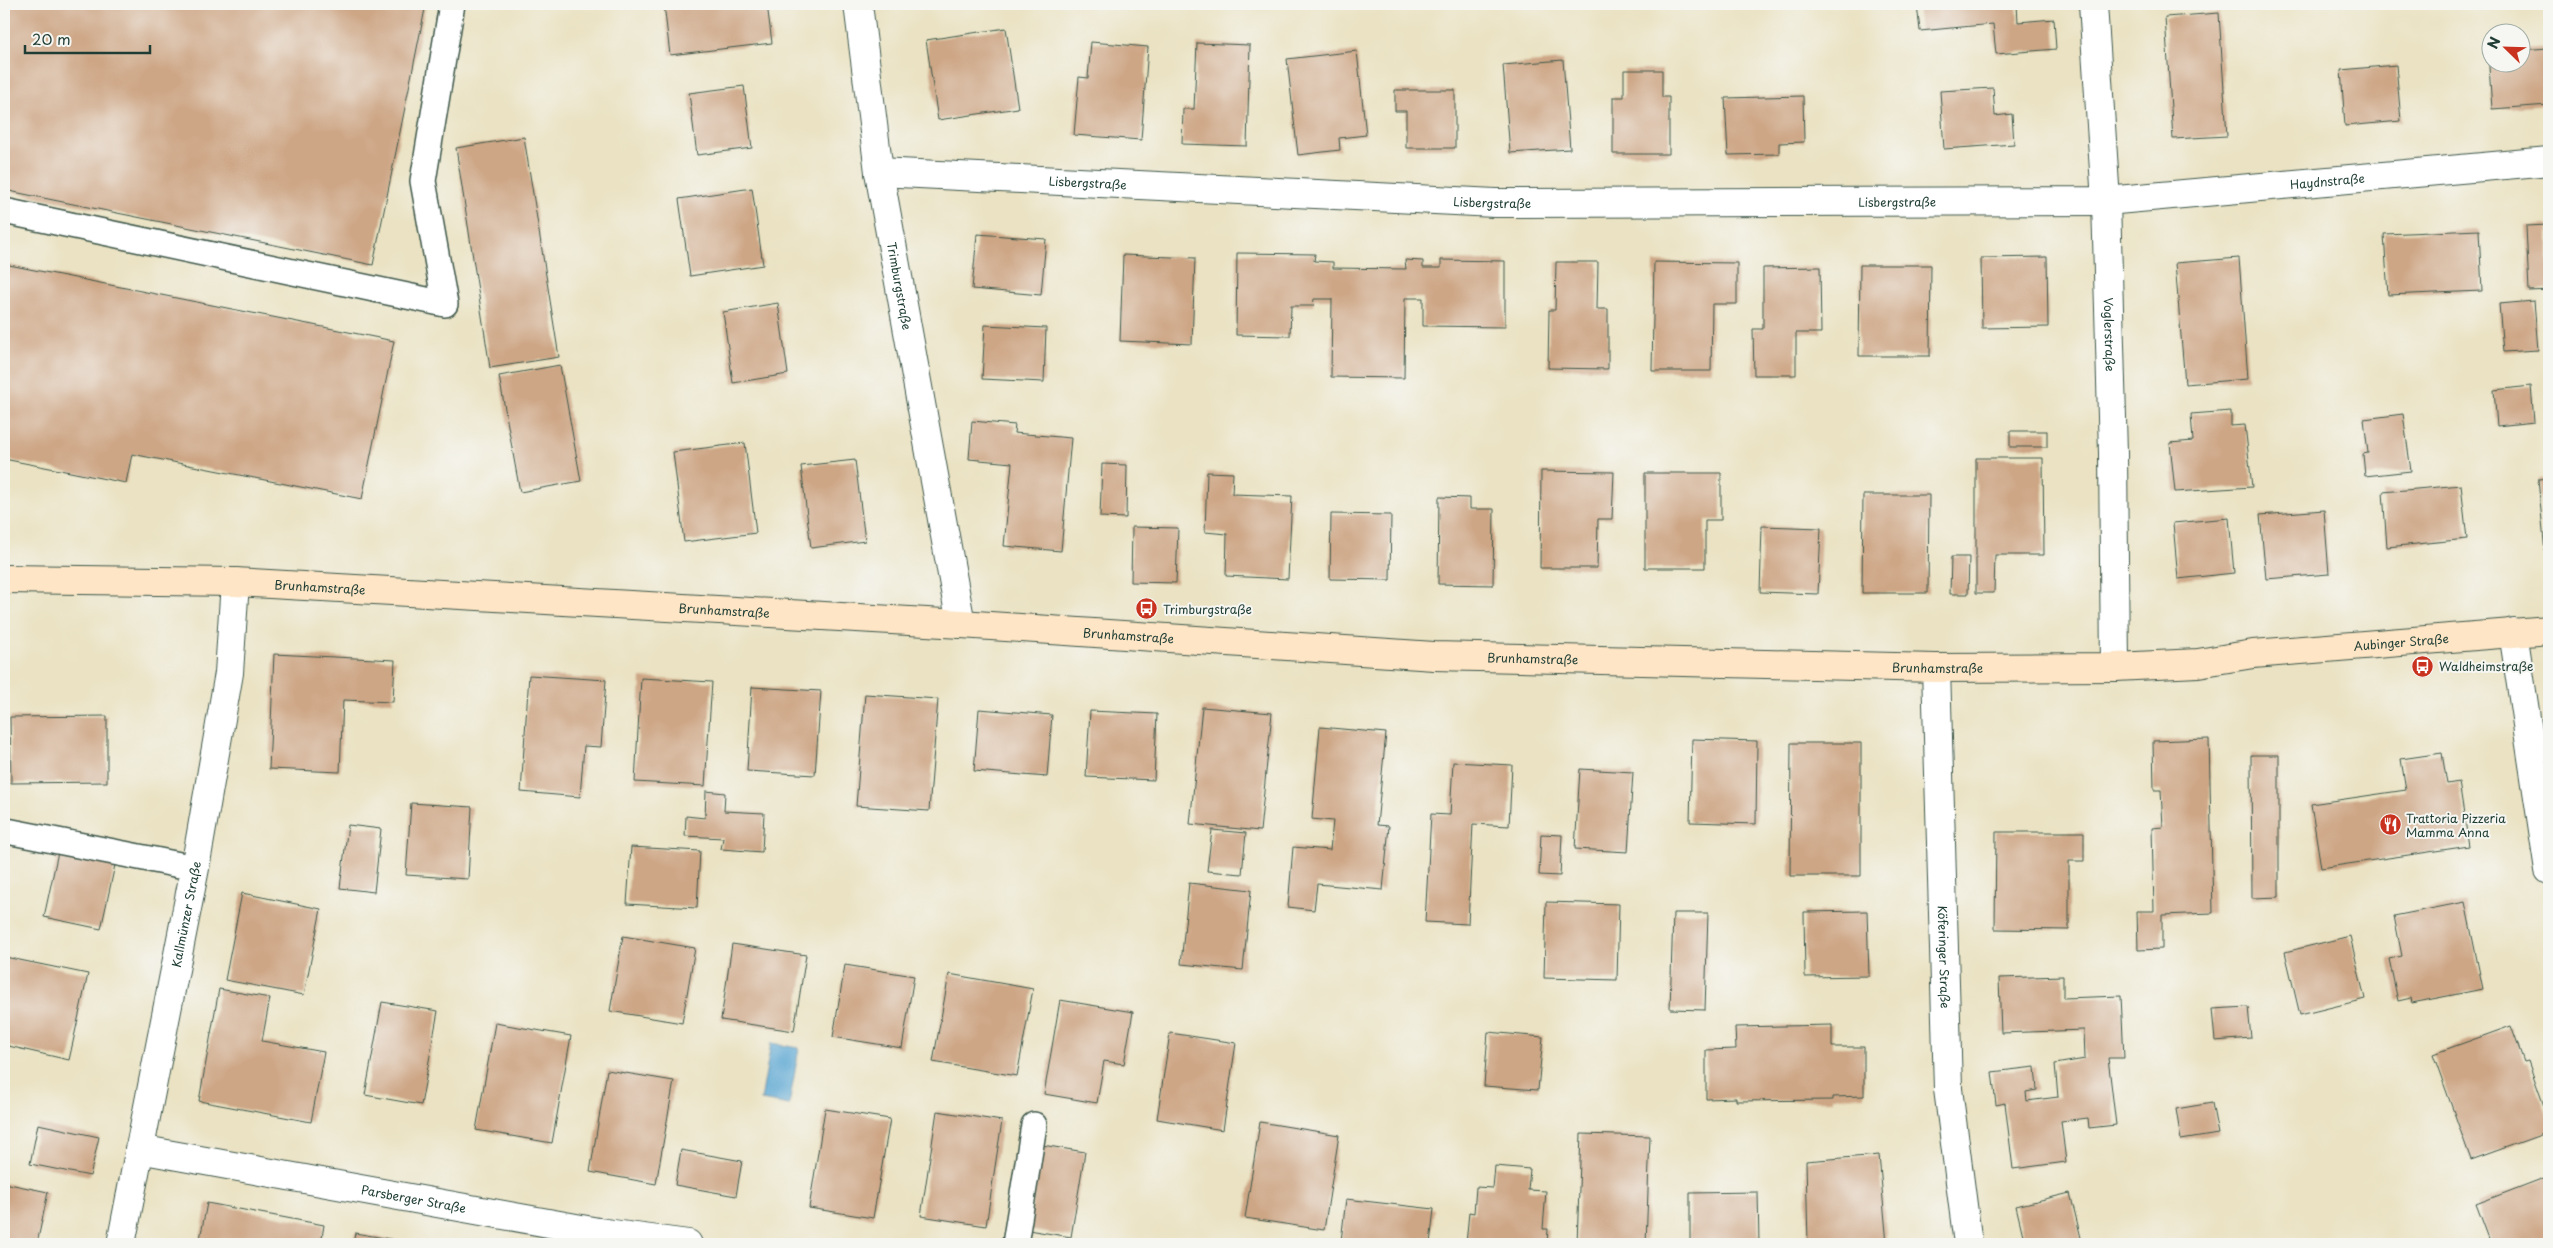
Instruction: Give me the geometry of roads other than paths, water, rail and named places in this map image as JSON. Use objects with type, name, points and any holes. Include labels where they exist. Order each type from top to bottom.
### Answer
[{"type":"street","name":"Trimburgstraße","points":[[858,4],[879,172],[961,624]]},
{"type":"street","name":"Voglerstraße","points":[[2093,4],[2106,201],[2115,667]]},
{"type":"street","name":"Haydnstraße","points":[[2106,201],[2549,161]]},
{"type":"street","name":"Lisbergstraße","points":[[879,172],[1495,203],[2106,201]]},
{"type":"street","name":"Brunhamstraße","points":[[4,579],[235,582],[961,624],[1434,656],[1936,668],[2115,667],[2198,663],[2254,654]]},
{"type":"street","name":"Kallmünzer Straße","points":[[121,1244],[195,868],[228,672],[235,582]]},
{"type":"street","name":"Aubinger Straße","points":[[2254,654],[2549,630]]},
{"type":"street","points":[[2513,632],[2549,870]]},
{"type":"street","name":"Köferinger Straße","points":[[1936,668],[1948,1089],[1968,1244]]},
{"type":"street","name":"Parsberger Straße","points":[[139,1149],[598,1232],[681,1244]]},
{"type":"lane","points":[[4,212],[445,304],[424,181],[452,4]]},
{"type":"lane","points":[[8,831],[195,868]]},
{"type":"lane","points":[[1015,1244],[1034,1125]]},
{"type":"water","points":[[771,1043],[799,1048],[789,1105],[761,1100]]},
{"type":"place","name":"Trimburgstraße","points":[[1147,609]]},
{"type":"place","name":"Waldheimstraße","points":[[2423,666]]},
{"type":"place","name":"Trattoria Pizzeria Mamma Anna","points":[[2390,825]]}]
